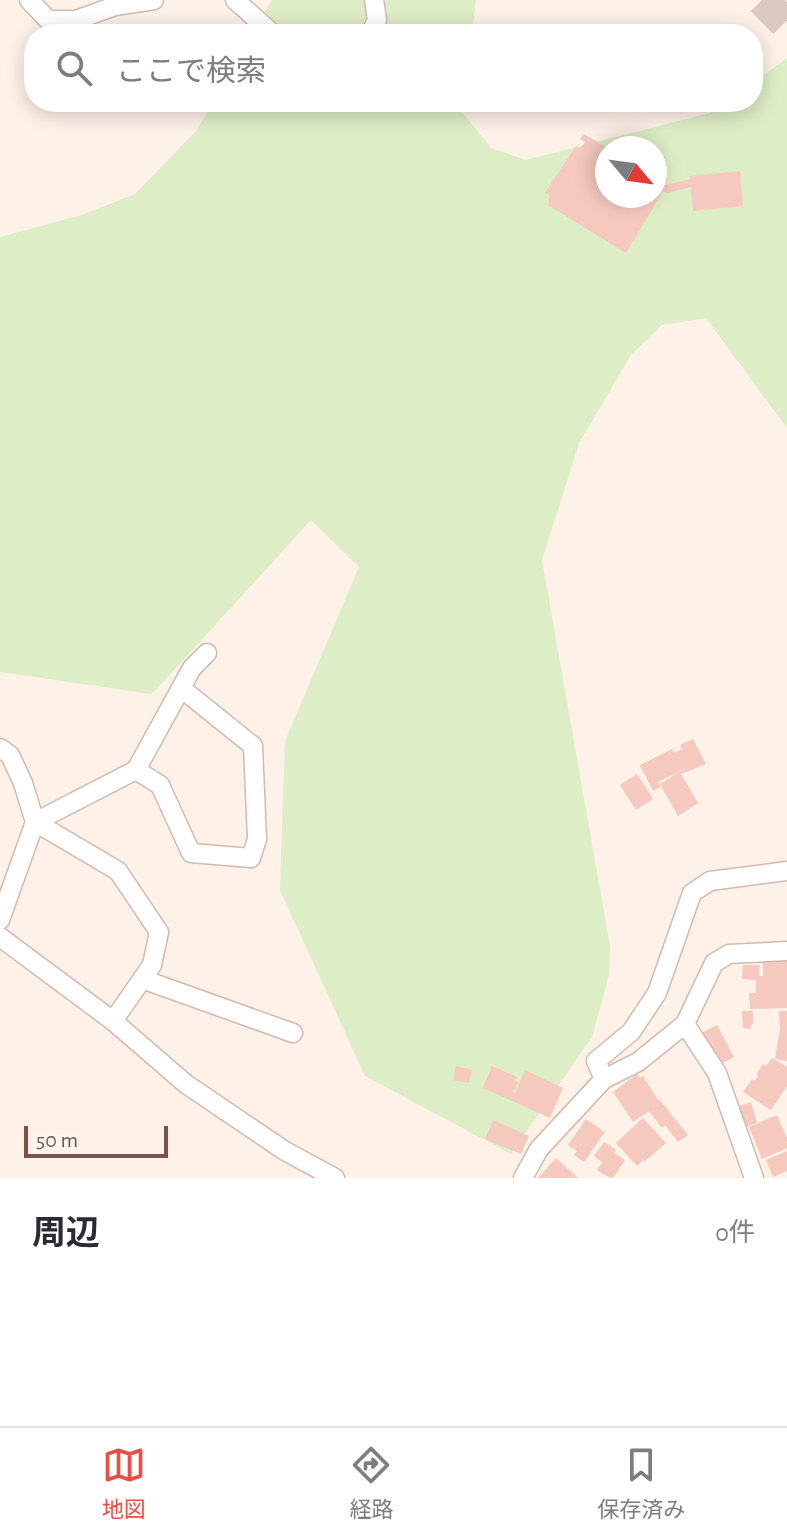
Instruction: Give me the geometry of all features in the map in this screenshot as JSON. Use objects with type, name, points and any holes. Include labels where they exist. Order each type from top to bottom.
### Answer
[{"type":"street","points":[[29,0],[48,20],[76,20],[115,6],[154,0]]},
{"type":"street","points":[[235,0],[262,24]]},
{"type":"street","points":[[374,0],[375,24]]},
{"type":"street","points":[[35,822],[136,770],[192,668],[207,653]]},
{"type":"street","points":[[136,770],[160,785],[191,853],[251,858],[257,839],[253,746],[181,688]]},
{"type":"street","points":[[0,748],[10,755],[35,822],[0,920]]},
{"type":"street","points":[[35,822],[118,871],[159,932],[152,965],[113,1021]]},
{"type":"street","points":[[604,1079],[596,1061],[631,1032],[657,993],[692,893],[710,881],[787,871]]},
{"type":"street","points":[[0,937],[113,1021],[186,1084],[285,1151],[335,1178]]},
{"type":"street","points":[[523,1178],[539,1149],[604,1079],[638,1062],[685,1024],[714,963],[729,954],[787,951]]},
{"type":"street","points":[[142,979],[293,1033]]},
{"type":"street","points":[[685,1024],[717,1073],[754,1178]]},
{"type":"green space","points":[[272,0],[476,0],[473,24],[258,24]]},
{"type":"green space","points":[[787,58],[787,428],[706,318],[662,325],[631,355],[579,443],[542,560],[610,946],[609,975],[592,1037],[511,1154],[365,1076],[280,890],[285,741],[359,567],[311,520],[152,694],[0,672],[0,237],[82,215],[135,194],[197,130],[207,112],[462,112],[491,148],[526,160],[595,142],[595,208],[667,208],[667,136],[620,136],[711,112],[763,112],[763,76]]},
{"type":"building","points":[[584,134],[595,141],[595,208],[653,208],[626,253],[548,205],[550,195],[545,193],[576,146],[581,148],[585,142],[580,139]]},
{"type":"building","points":[[740,171],[743,206],[693,211],[691,187],[667,193],[667,185],[690,179],[690,176]]},
{"type":"building","points":[[693,739],[706,764],[681,774],[698,803],[678,816],[660,784],[686,768],[658,782],[661,787],[653,791],[640,765],[672,749],[674,753],[682,749],[680,745]]},
{"type":"building","points":[[637,774],[653,799],[636,810],[620,785]]},
{"type":"building","points":[[763,961],[787,961],[787,1008],[750,1009],[749,993],[756,993],[756,980],[742,979],[743,965],[760,965],[759,976],[763,976]]},
{"type":"building","points":[[742,1011],[753,1011],[750,1029],[743,1028]]},
{"type":"building","points":[[779,1011],[787,1011],[787,1061],[775,1059],[780,1029]]},
{"type":"building","points":[[717,1025],[734,1057],[719,1065],[701,1033]]},
{"type":"building","points":[[772,1058],[787,1067],[787,1086],[771,1110],[743,1092],[752,1079],[755,1081],[763,1064],[766,1066]]},
{"type":"building","points":[[456,1066],[472,1070],[469,1083],[453,1080]]},
{"type":"building","points":[[492,1066],[517,1077],[515,1093],[525,1070],[563,1088],[550,1118],[483,1088]]},
{"type":"building","points":[[637,1074],[640,1078],[643,1076],[658,1100],[688,1135],[678,1142],[649,1111],[633,1122],[613,1092]]},
{"type":"building","points":[[751,1102],[757,1123],[743,1128],[736,1107]]},
{"type":"building","points":[[777,1115],[787,1138],[787,1148],[762,1159],[749,1127]]},
{"type":"building","points":[[643,1118],[666,1143],[637,1166],[616,1143]]},
{"type":"building","points":[[586,1119],[605,1132],[584,1162],[574,1155],[577,1151],[568,1145]]},
{"type":"building","points":[[493,1120],[529,1136],[521,1154],[485,1139]]},
{"type":"building","points":[[604,1142],[625,1160],[613,1178],[597,1170],[602,1162],[594,1156]]},
{"type":"building","points":[[787,1151],[787,1171],[773,1177],[766,1160]]},
{"type":"building","points":[[556,1158],[578,1178],[538,1178]]},
{"type":"tunnel","points":[[762,0],[787,25]]}]
